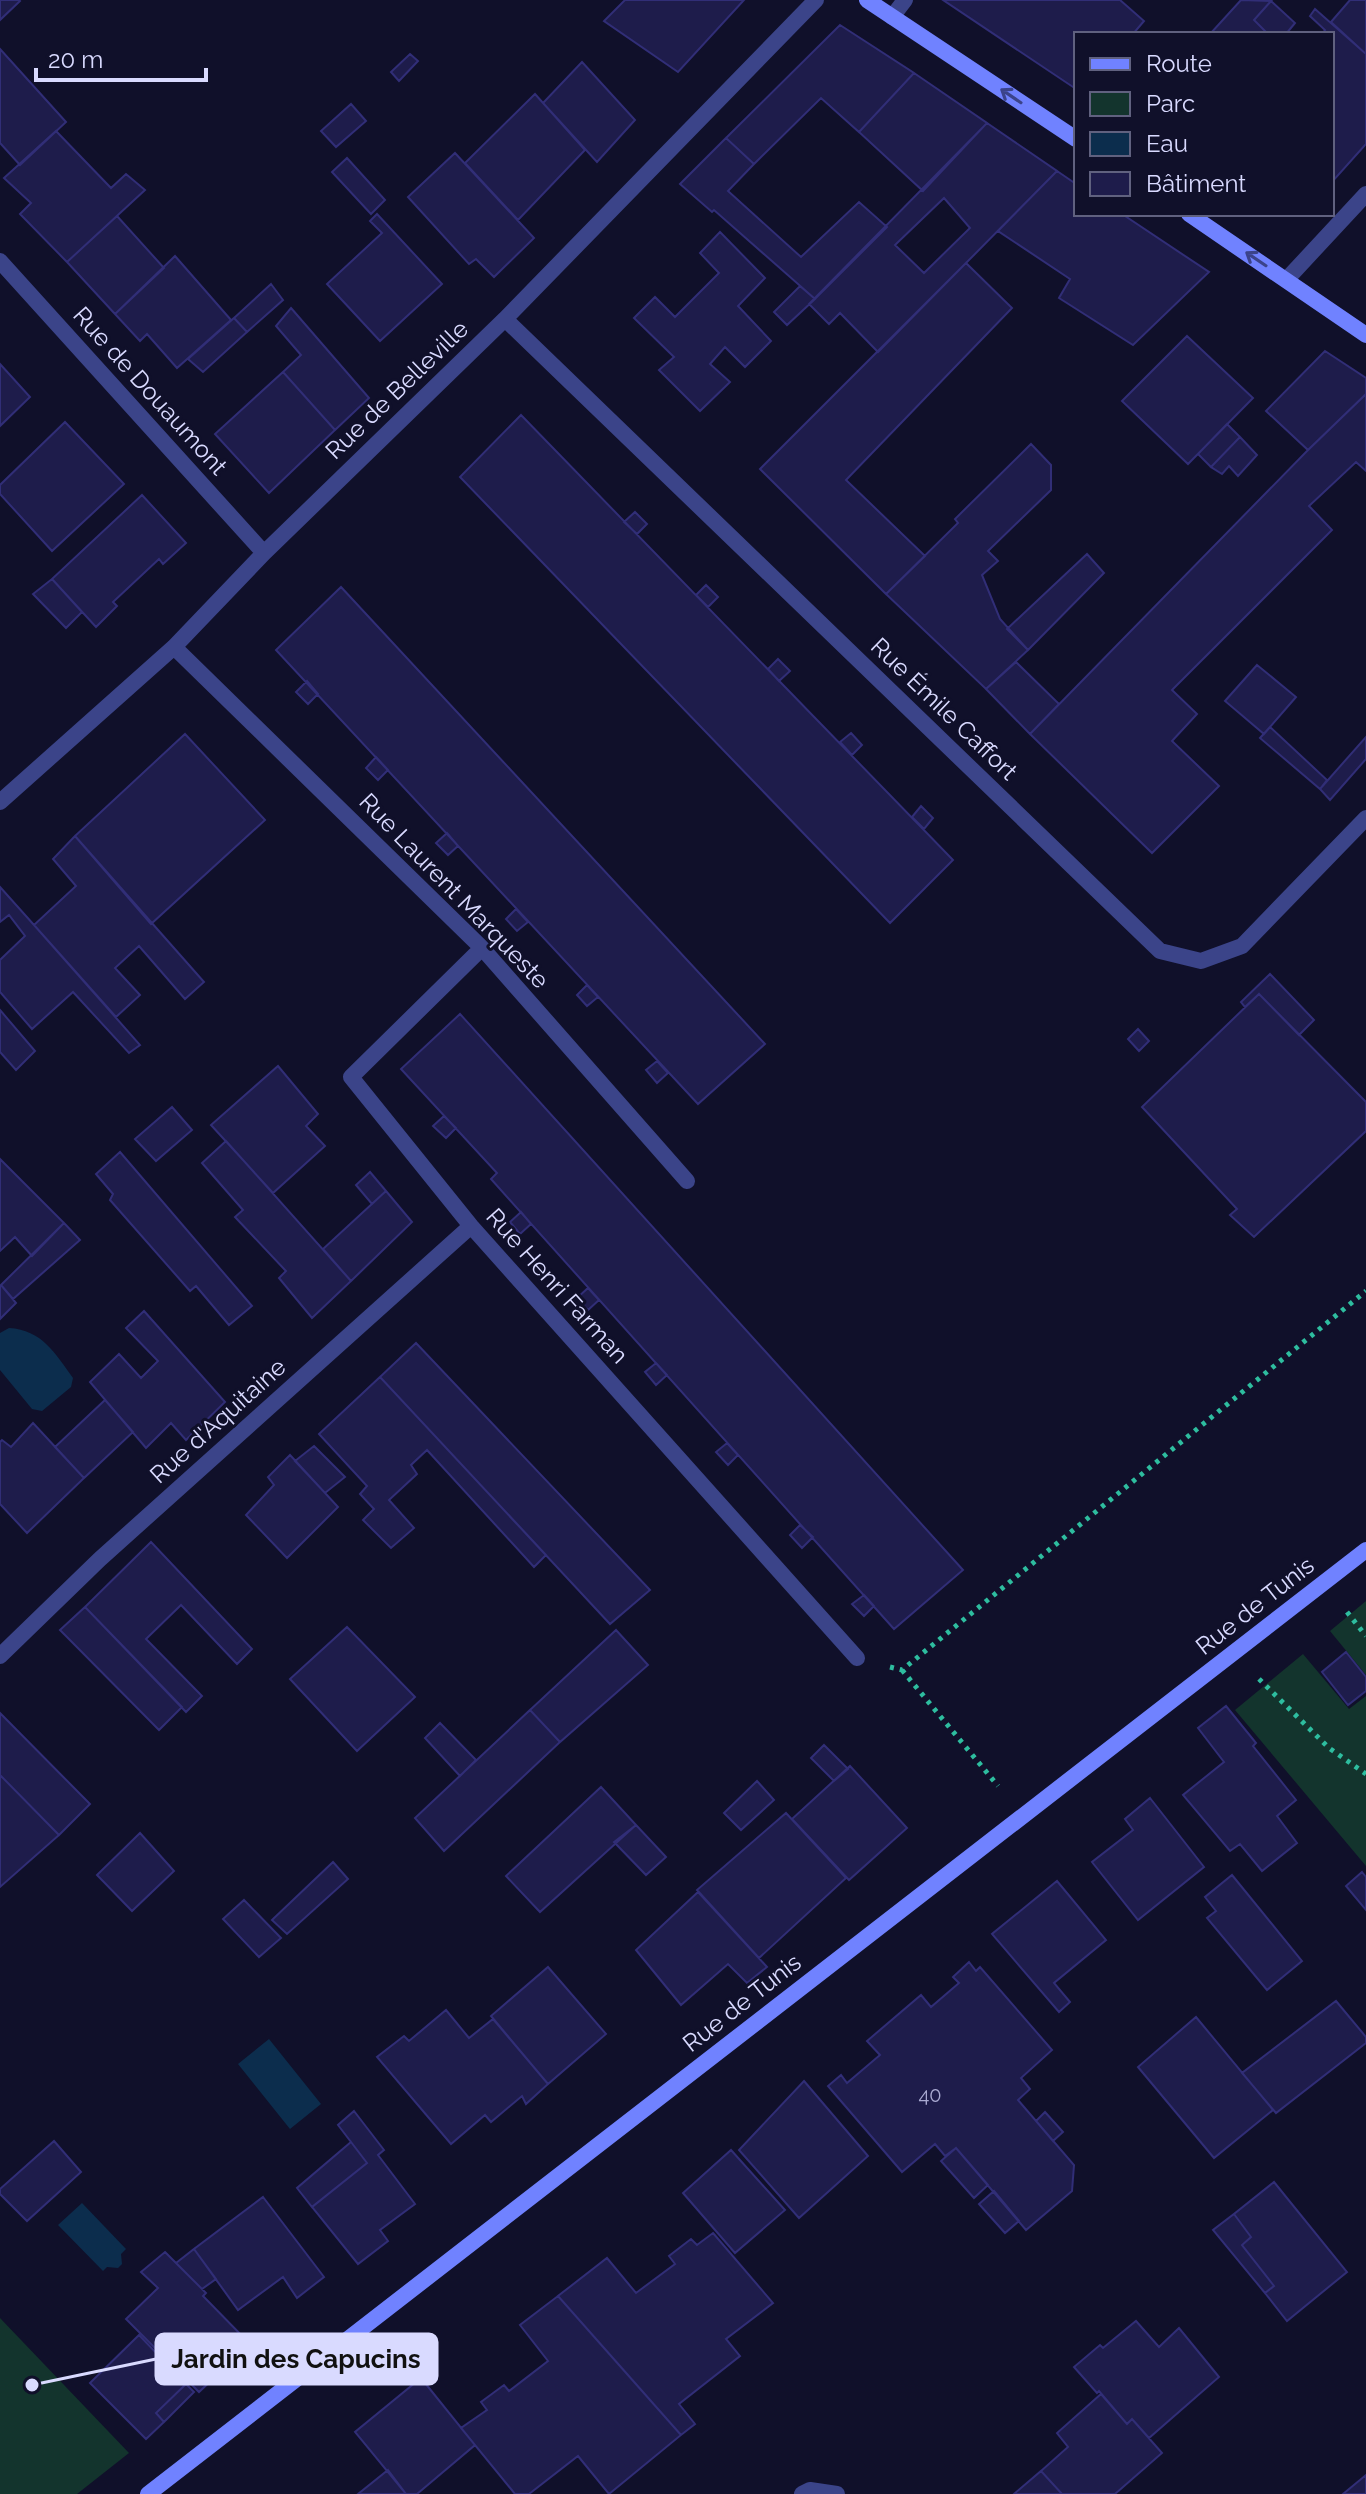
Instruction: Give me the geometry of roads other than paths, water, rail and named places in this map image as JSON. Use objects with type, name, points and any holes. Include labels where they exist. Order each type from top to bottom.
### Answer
[{"type":"street","name":"Rue de Belleville","points":[[0,802],[174,647],[264,553],[505,319],[816,0]]},
{"type":"street","points":[[867,0],[1074,138]]},
{"type":"street","points":[[892,17],[905,0]]},
{"type":"street","points":[[1287,279],[1366,194]]},
{"type":"street","points":[[1192,216],[1366,335]]},
{"type":"street","name":"Rue de Douaumont","points":[[0,261],[264,553]]},
{"type":"street","name":"Rue Émile Caffort","points":[[505,319],[1160,951],[1201,961],[1242,946],[1366,818]]},
{"type":"street","name":"Rue Laurent Marqueste","points":[[174,647],[482,948],[687,1181]]},
{"type":"street","name":"Rue Henri Farman","points":[[482,948],[351,1077],[471,1226],[857,1658]]},
{"type":"street","name":"Rue d'Aquitaine","points":[[0,1656],[100,1559],[471,1226]]},
{"type":"street","name":"Rue de Tunis","points":[[148,2494],[1366,1550]]},
{"type":"street","points":[[802,2494],[810,2490],[837,2494]]},
{"type":"water","points":[[9,1328],[30,1333],[47,1344],[73,1378],[71,1387],[42,1411],[32,1409],[0,1370],[0,1333]]},
{"type":"water","points":[[269,2039],[321,2104],[290,2129],[238,2064]]},
{"type":"water","points":[[82,2203],[126,2249],[121,2254],[122,2264],[118,2268],[107,2267],[103,2271],[58,2225]]},
{"type":"place","name":"Jardin des Capucins","points":[[32,2385]]}]
